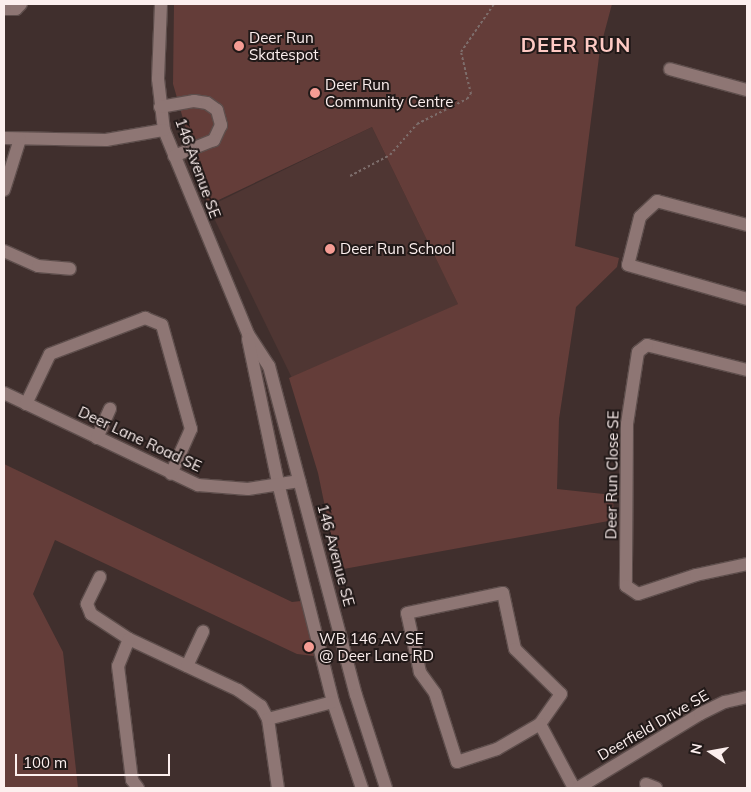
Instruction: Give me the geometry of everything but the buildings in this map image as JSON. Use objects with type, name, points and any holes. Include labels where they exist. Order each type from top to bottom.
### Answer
[{"type":"street","points":[[4,9],[16,9],[21,4]]},
{"type":"street","name":"146 Avenue SE","points":[[161,4],[160,107],[164,130],[248,334],[269,366],[356,695],[386,788]]},
{"type":"street","points":[[670,69],[747,90]]},
{"type":"street","points":[[160,107],[194,101],[207,103],[217,110],[221,124],[214,140],[174,156]]},
{"type":"street","points":[[4,138],[106,140],[164,130]]},
{"type":"street","points":[[4,190],[20,139]]},
{"type":"street","points":[[747,225],[657,201],[640,217],[628,265],[747,299]]},
{"type":"street","points":[[4,251],[38,266],[70,269]]},
{"type":"street","points":[[26,404],[50,354],[145,318],[162,325],[191,429],[171,474]]},
{"type":"street","name":"146 Avenue SE","points":[[248,334],[279,486],[333,702],[362,788]]},
{"type":"street","name":"Deer Run Close SE","points":[[747,370],[648,345],[638,352],[627,424],[626,586],[638,594],[696,575],[747,564]]},
{"type":"street","name":"Deer Lane Road SE","points":[[4,393],[171,474],[198,485],[222,488],[279,486],[300,481]]},
{"type":"street","points":[[97,438],[110,409]]},
{"type":"street","points":[[100,577],[87,604],[91,614],[130,639],[238,690],[261,706],[268,719],[278,788]]},
{"type":"street","points":[[503,593],[515,648],[561,694],[540,724],[497,749],[457,762],[435,693],[420,672],[407,613],[503,593]]},
{"type":"street","points":[[187,666],[203,632]]},
{"type":"street","points":[[130,639],[118,666],[132,780],[138,788]]},
{"type":"street","name":"Deerfield Drive SE","points":[[578,788],[700,714],[725,702],[747,697]]},
{"type":"street","points":[[268,719],[333,702]]},
{"type":"street","points":[[540,724],[574,788]]},
{"type":"path","points":[[350,176],[390,155],[417,124],[467,100],[471,94],[462,52],[494,4]]},
{"type":"shaded area","points":[[174,4],[612,4],[600,49],[575,246],[619,258],[617,267],[576,307],[559,419],[557,489],[613,495],[614,520],[338,570],[318,473],[289,378],[458,304],[372,127],[208,205],[173,84]]},
{"type":"shaded area","name":"Deer Run School","points":[[372,127],[458,304],[295,384],[208,207]]},
{"type":"shaded area","points":[[4,464],[292,602],[301,601],[314,656],[297,654],[55,540],[33,594],[63,652],[78,788],[4,788]]},
{"type":"place","name":"Deer Run Skatespot","points":[[239,46]]},
{"type":"place","name":"Deer Run Community Centre","points":[[315,93]]},
{"type":"place","name":"Deer Run School","points":[[330,249]]},
{"type":"place","name":"WB 146 AV SE @ Deer Lane RD","points":[[309,647]]},
{"type":"district","name":"DEER RUN","points":[[576,44]]}]
